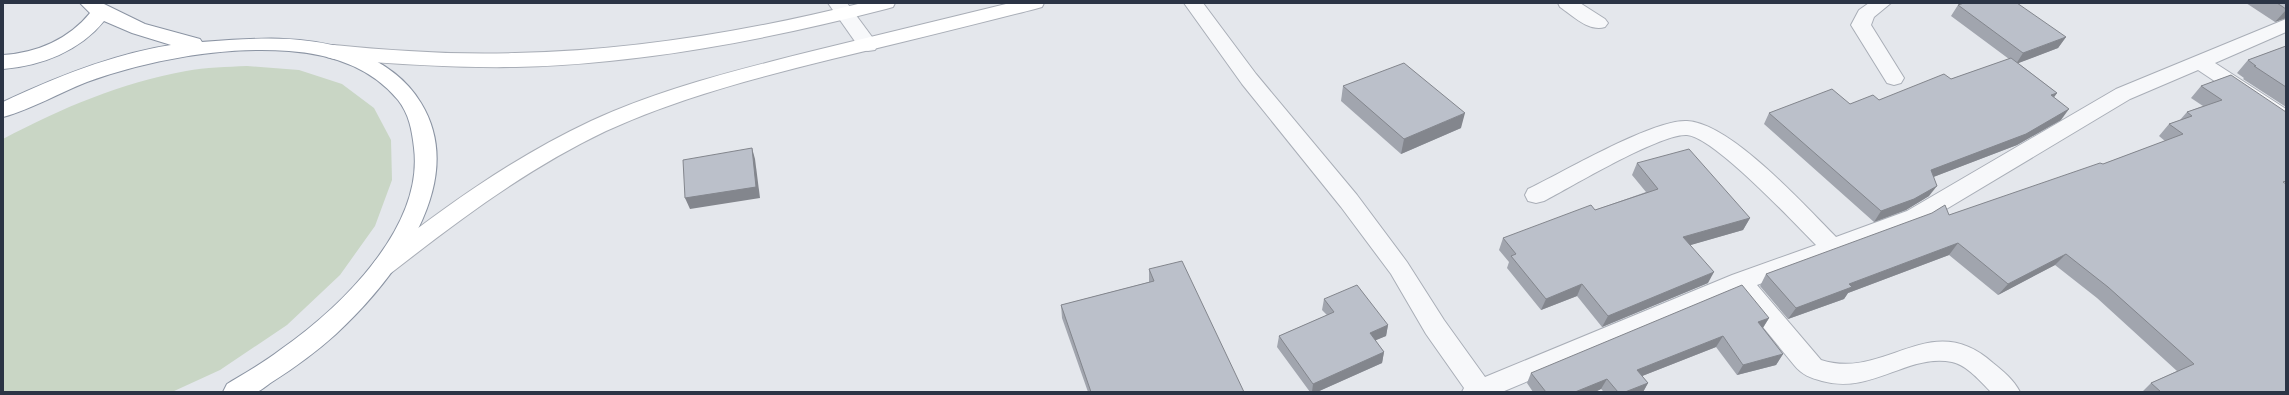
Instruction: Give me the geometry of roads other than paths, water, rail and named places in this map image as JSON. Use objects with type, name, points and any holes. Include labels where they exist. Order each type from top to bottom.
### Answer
[{"type":"main road","points":[[3,110],[51,88],[107,68],[162,53],[257,43],[298,45],[334,52],[400,58],[470,60],[541,59],[614,54],[748,36],[840,9],[886,3]]},
{"type":"main road","points":[[236,392],[291,356],[343,312],[383,268],[453,212],[525,165],[600,126],[682,94],[750,73],[1035,3]]},
{"type":"main road","points":[[3,62],[14,62],[44,53],[71,40],[92,25],[95,8],[132,27],[169,39],[211,48]]},
{"type":"main road","points":[[334,52],[370,66],[399,86],[419,112],[428,145],[425,182],[410,223],[383,268]]},
{"type":"main road","points":[[265,392],[291,356]]},
{"type":"street","points":[[1193,3],[1249,79],[1349,201],[1385,249],[1478,391],[1740,282],[1915,217],[2123,94],[2286,25]]},
{"type":"street","points":[[1567,3],[1598,23]]},
{"type":"street","points":[[1882,3],[1866,14],[1861,25],[1894,78]]},
{"type":"street","points":[[840,9],[868,45]]},
{"type":"street","points":[[2200,62],[2286,119]]},
{"type":"street","points":[[1536,195],[1652,137],[1674,129],[1688,128],[1706,132],[1728,148],[1833,248]]},
{"type":"street","points":[[1740,282],[1813,368],[1833,378],[1855,381],[1873,377],[1925,355],[1945,350],[1956,352],[1977,364],[2007,392]]}]
